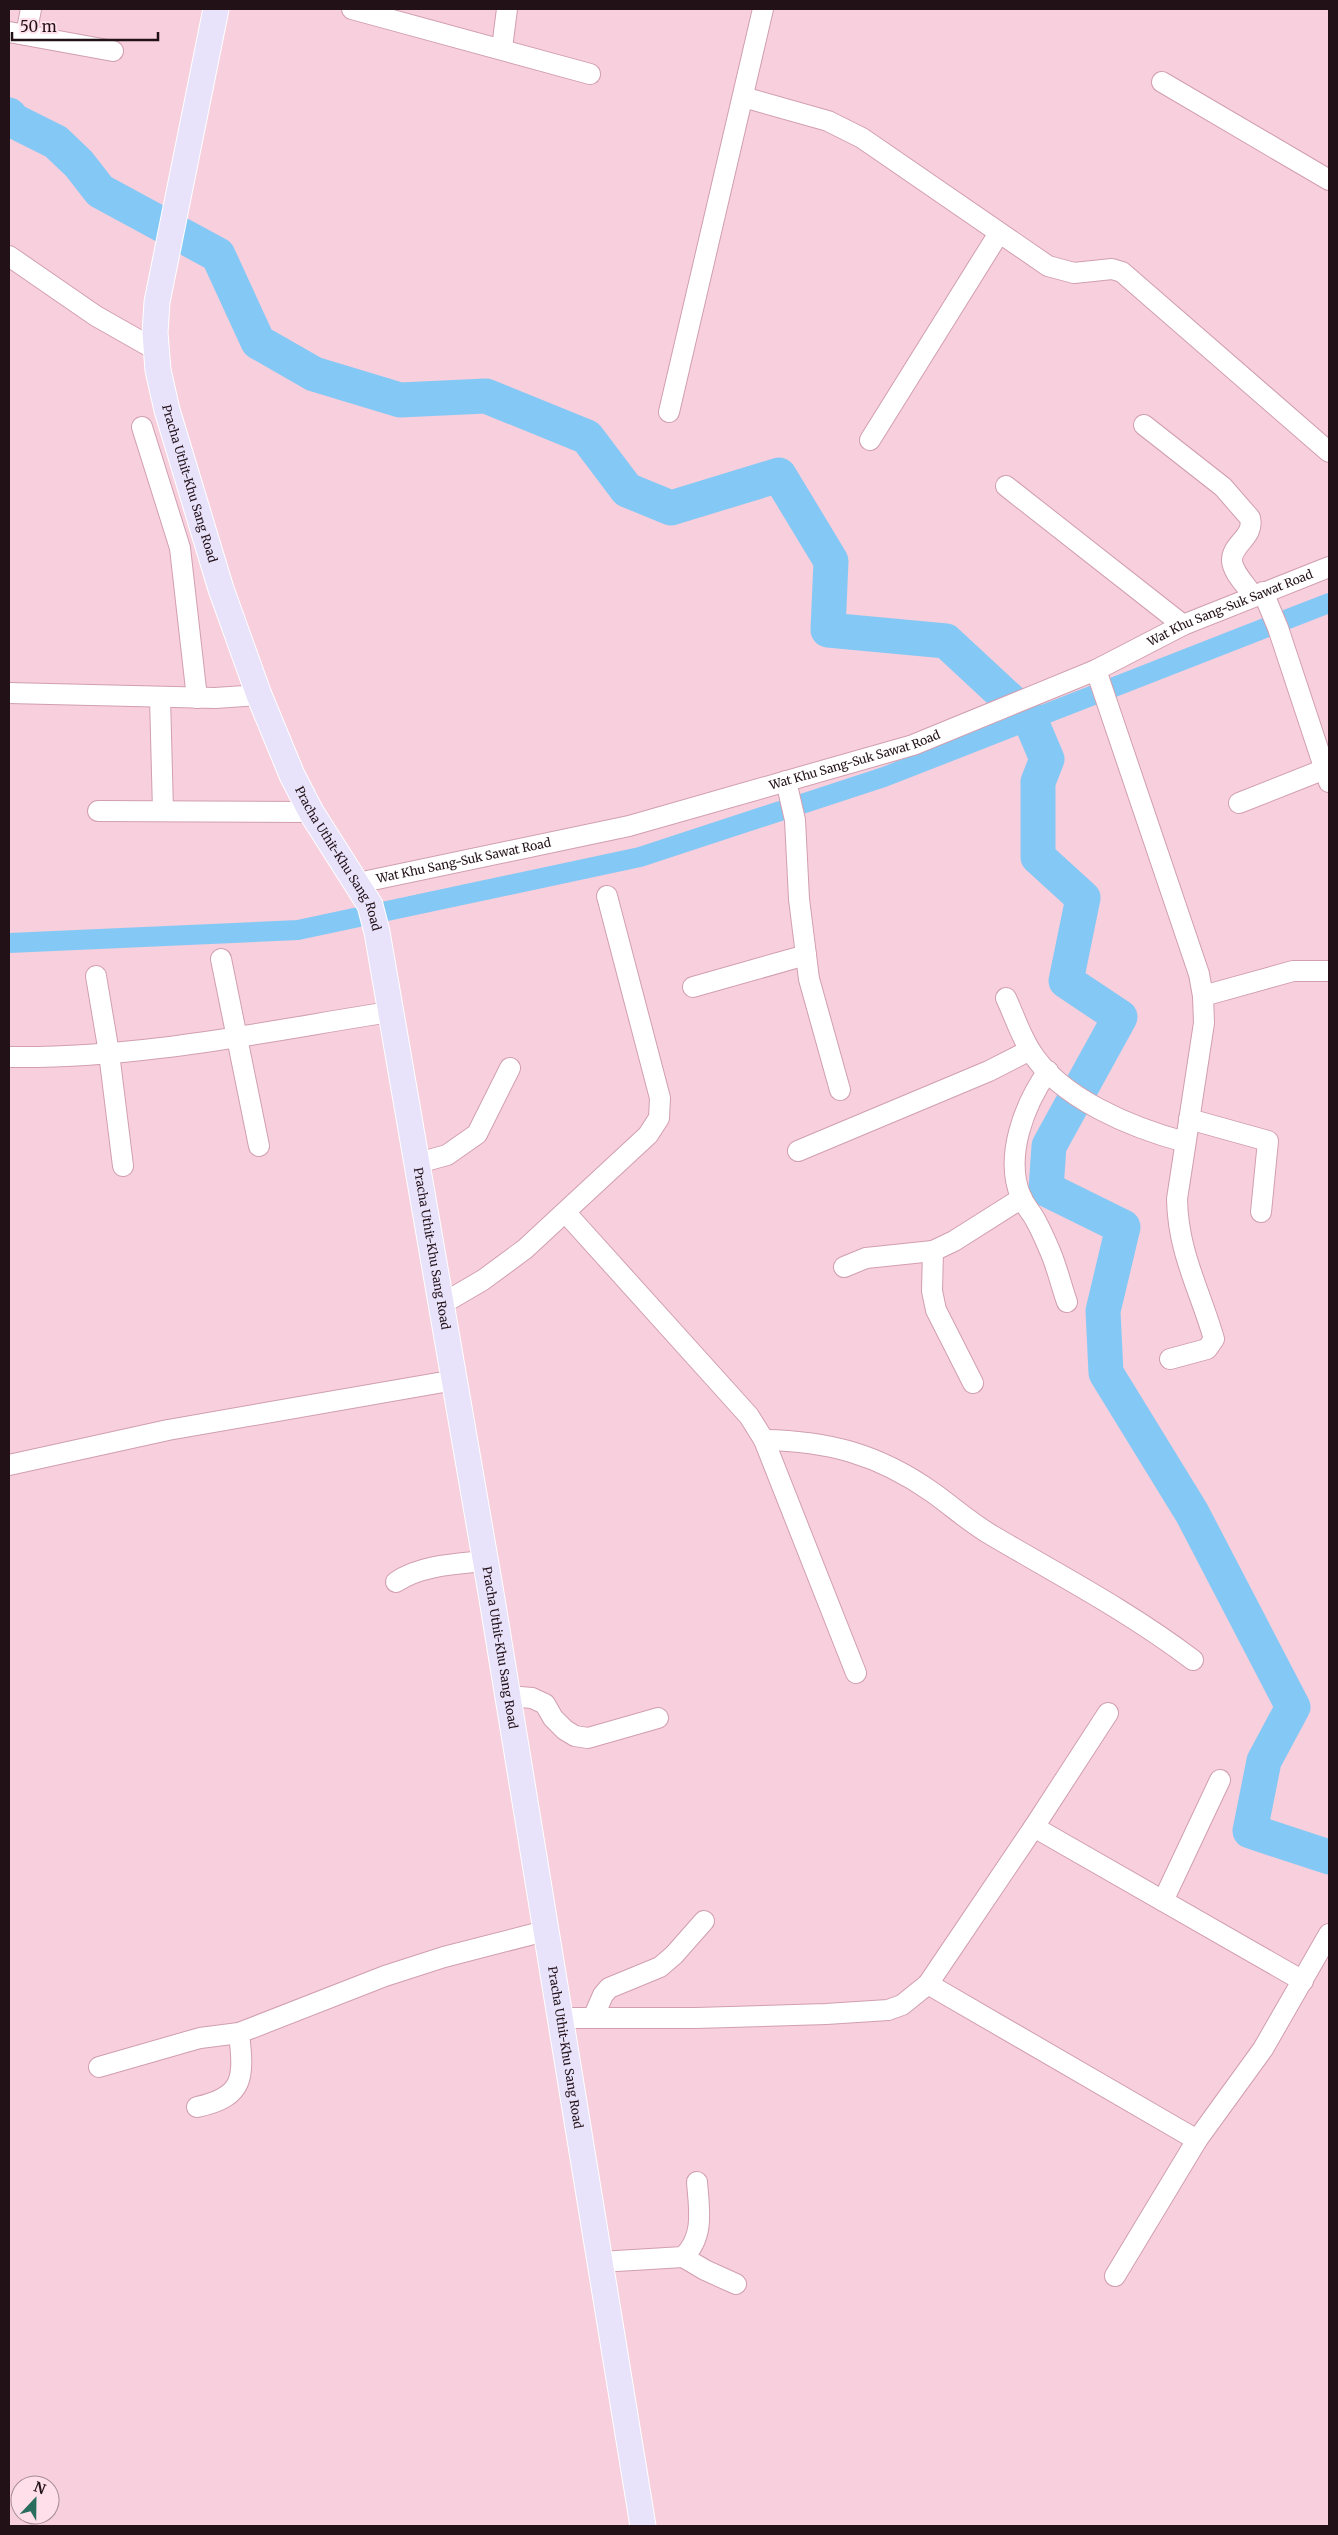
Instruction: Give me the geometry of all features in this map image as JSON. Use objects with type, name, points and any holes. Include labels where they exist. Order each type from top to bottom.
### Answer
[{"type":"main road","name":"Pracha Uthit-Khu Sang Road","points":[[216,9],[157,302],[156,350],[158,370],[167,410],[221,589],[259,695],[292,775],[311,812],[358,883],[370,905],[377,932],[389,1012],[418,1163],[486,1561],[643,2526]]},
{"type":"street","points":[[31,9],[18,33],[113,51]]},
{"type":"street","points":[[352,9],[502,48],[590,74]]},
{"type":"street","points":[[502,48],[507,9]]},
{"type":"street","points":[[669,412],[763,9]]},
{"type":"street","points":[[1162,82],[1329,180]]},
{"type":"street","points":[[743,97],[828,121],[862,138],[1048,266],[1060,271],[1074,273],[1112,269],[1122,272],[1329,452]]},
{"type":"street","points":[[870,440],[999,233]]},
{"type":"street","points":[[9,256],[96,316],[156,350]]},
{"type":"street","points":[[1144,424],[1223,486],[1250,518],[1252,525],[1250,532],[1234,552],[1232,560],[1234,568],[1258,594],[1274,620],[1327,776],[1239,803]]},
{"type":"street","points":[[142,428],[180,548],[197,698]]},
{"type":"street","points":[[1006,486],[1183,625]]},
{"type":"street","name":"Wat Khu Sang-Suk Sawat Road","points":[[358,883],[629,826],[787,790],[913,745],[1096,670],[1183,625],[1258,594],[1328,570]]},
{"type":"street","points":[[1096,670],[1199,974],[1203,996],[1204,1023],[1177,1199],[1178,1226],[1188,1268],[1207,1315],[1214,1339],[1207,1349],[1170,1360]]},
{"type":"street","points":[[9,693],[197,698],[259,695]]},
{"type":"street","points":[[160,697],[163,811]]},
{"type":"street","points":[[787,790],[794,820],[799,899],[809,979],[840,1090]]},
{"type":"street","points":[[98,811],[311,812]]},
{"type":"street","points":[[442,1304],[484,1280],[525,1249],[566,1214],[648,1135],[659,1118],[660,1098],[607,896]]},
{"type":"street","points":[[692,987],[806,955]]},
{"type":"street","points":[[221,959],[259,1146]]},
{"type":"street","points":[[1203,996],[1293,971],[1329,971]]},
{"type":"street","points":[[96,976],[109,1053],[122,1166]]},
{"type":"street","points":[[1006,998],[1030,1050],[1048,1071],[1068,1089],[1120,1121],[1146,1131],[1185,1142]]},
{"type":"street","points":[[9,1057],[47,1057],[186,1046],[389,1012]]},
{"type":"street","points":[[798,1151],[990,1072],[1030,1050]]},
{"type":"street","points":[[418,1163],[447,1154],[478,1134],[510,1068]]},
{"type":"street","points":[[1048,1071],[1036,1089],[1019,1136],[1014,1164],[1022,1198],[1037,1223],[1051,1254],[1067,1302]]},
{"type":"street","points":[[1189,1119],[1268,1141],[1261,1212]]},
{"type":"street","points":[[844,1267],[866,1258],[933,1251],[954,1241],[1022,1198]]},
{"type":"street","points":[[566,1214],[749,1416],[764,1440],[856,1673]]},
{"type":"street","points":[[933,1251],[932,1291],[936,1310],[973,1383]]},
{"type":"street","points":[[9,1465],[168,1430],[455,1380]]},
{"type":"street","points":[[764,1440],[799,1440],[835,1446],[884,1464],[932,1492],[961,1516],[991,1535],[1087,1589],[1150,1628],[1193,1660]]},
{"type":"street","points":[[396,1582],[407,1574],[442,1566],[486,1561]]},
{"type":"street","points":[[508,1696],[532,1698],[546,1704],[553,1718],[565,1730],[575,1736],[588,1738],[658,1718]]},
{"type":"street","points":[[559,2018],[706,2018],[888,2010],[902,2005],[928,1984],[1108,1713]]},
{"type":"street","points":[[1163,1901],[1220,1780]]},
{"type":"street","points":[[1034,1827],[1302,1981]]},
{"type":"street","points":[[593,2018],[602,1995],[610,1988],[660,1966],[674,1955],[704,1921]]},
{"type":"street","points":[[99,2067],[200,2038],[239,2033],[290,2012],[427,1962],[545,1931]]},
{"type":"street","points":[[1116,2276],[1197,2140],[1263,2049],[1329,1934]]},
{"type":"street","points":[[928,1984],[1197,2140]]},
{"type":"street","points":[[196,2107],[214,2104],[230,2095],[238,2083],[242,2063],[239,2033]]},
{"type":"street","points":[[683,2257],[690,2250],[700,2226],[697,2182]]},
{"type":"street","points":[[600,2262],[683,2257],[705,2270],[736,2284]]},
{"type":"waterway","points":[[9,115],[14,121],[56,142],[79,164],[100,191],[218,255],[258,342],[314,374],[400,400],[486,396],[587,437],[627,490],[671,508],[779,475],[831,561],[828,630],[946,641],[1030,719],[1047,759],[1038,782],[1038,857],[1083,898],[1066,981],[1120,1017],[1049,1146],[1046,1189],[1123,1227],[1103,1311],[1106,1373],[1192,1513],[1293,1707],[1264,1761],[1250,1831],[1329,1857]]},
{"type":"waterway","points":[[9,943],[298,930],[640,857],[884,777],[1329,603]]}]
